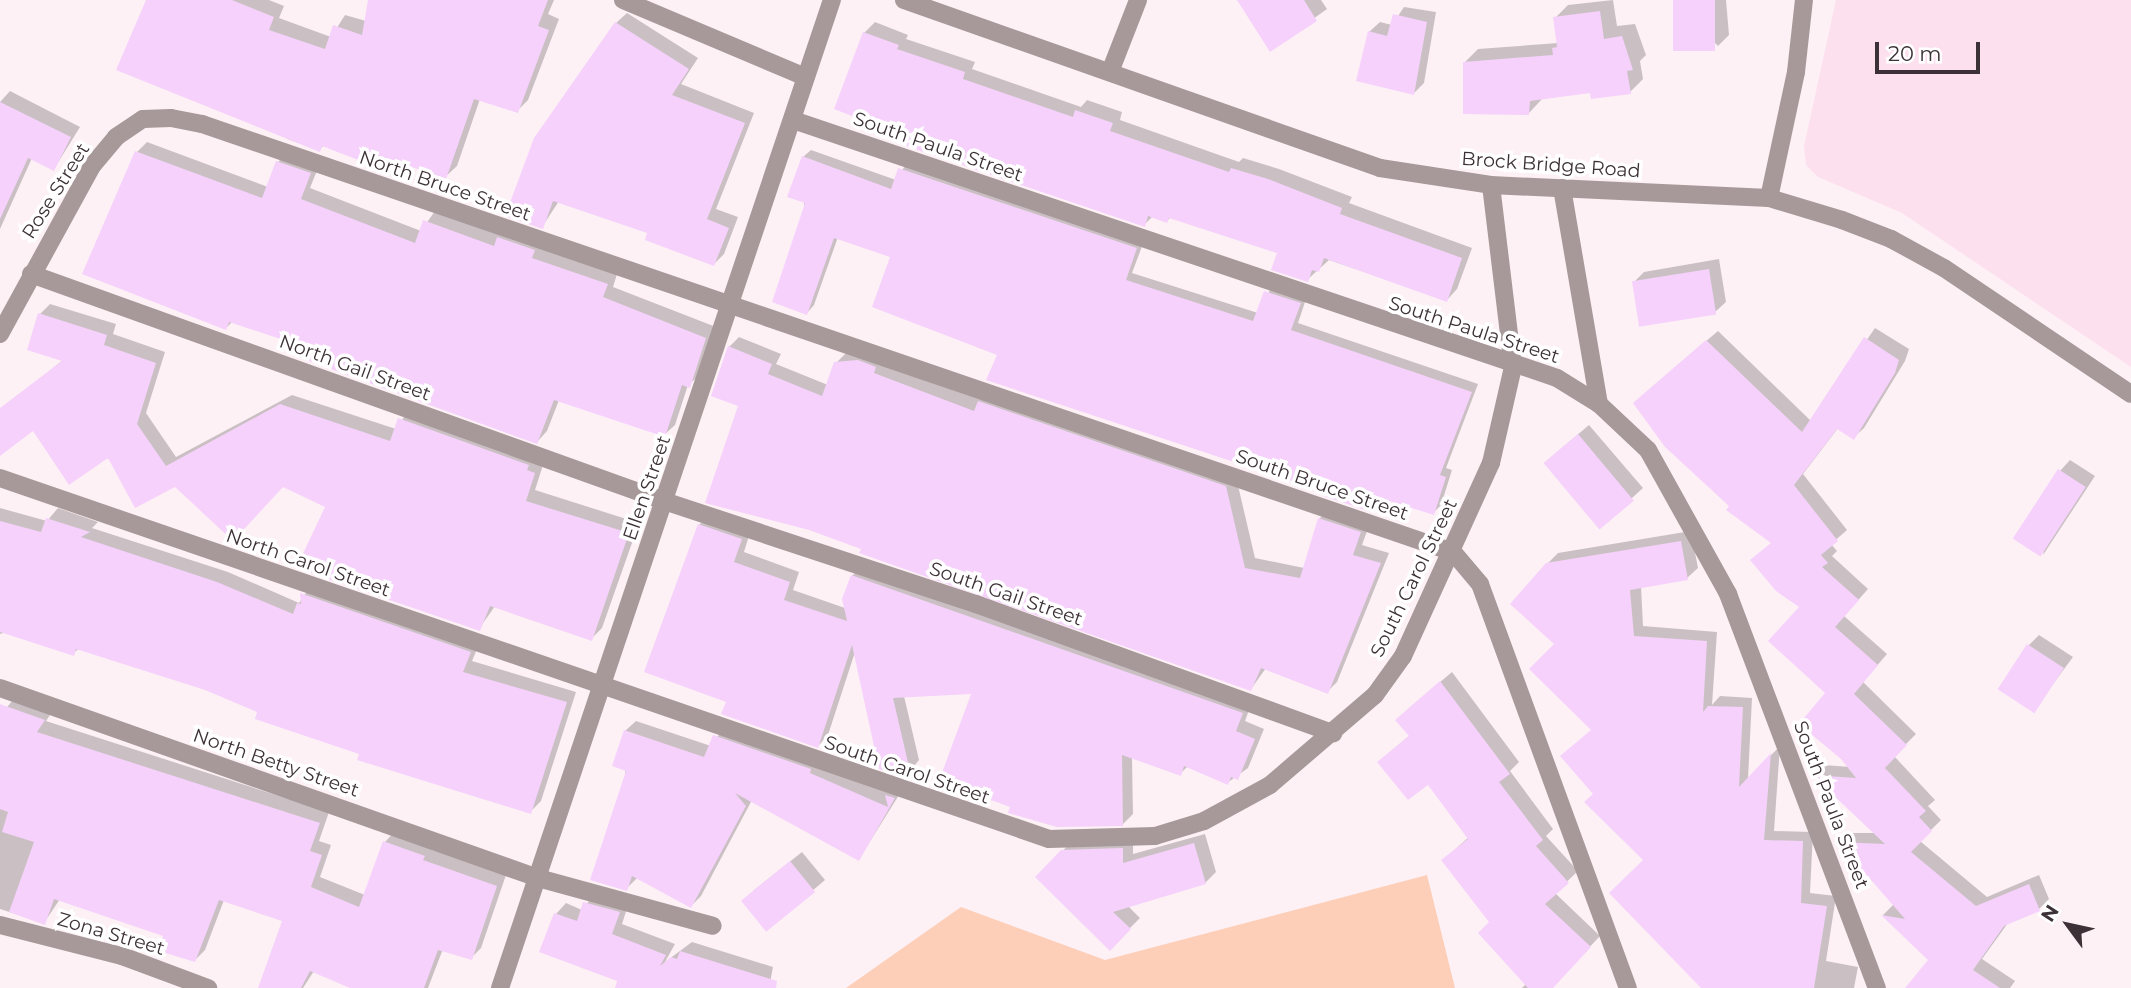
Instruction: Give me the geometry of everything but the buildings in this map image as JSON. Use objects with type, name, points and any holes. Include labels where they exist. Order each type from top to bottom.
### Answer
[{"type":"street","points":[[623,0],[805,77]]},
{"type":"street","name":"Ellen Street","points":[[500,988],[832,0]]},
{"type":"street","name":"Brock Bridge Road","points":[[904,0],[1380,168],[1491,185],[1769,198],[1891,239],[1944,268],[2131,394]]},
{"type":"street","points":[[1110,72],[1138,0]]},
{"type":"street","points":[[1769,198],[1796,72],[1804,0]]},
{"type":"street","name":"Rose Street","points":[[0,334],[92,166],[116,137],[143,119]]},
{"type":"street","name":"North Bruce Street","points":[[143,119],[202,124],[731,306]]},
{"type":"street","name":"South Paula Street","points":[[793,120],[1513,367],[1557,378],[1599,404],[1648,450],[1728,594],[1877,988]]},
{"type":"street","name":"South Carol Street","points":[[603,687],[1049,839],[1155,836],[1203,821],[1270,785],[1375,695],[1404,656],[1491,463],[1513,367],[1491,185]]},
{"type":"street","points":[[1562,188],[1599,404]]},
{"type":"street","name":"North Gail Street","points":[[31,274],[664,501]]},
{"type":"street","name":"South Bruce Street","points":[[731,306],[1452,552],[1480,584],[1628,988]]},
{"type":"street","name":"North Carol Street","points":[[0,478],[603,687]]},
{"type":"street","name":"South Gail Street","points":[[664,501],[976,604],[1333,733]]},
{"type":"street","name":"North Betty Street","points":[[0,688],[538,878],[713,926]]},
{"type":"street","name":"Zona Street","points":[[0,925],[122,956],[208,988]]},
{"type":"shaded area","points":[[1836,0],[2131,0],[2131,367],[1902,213],[1818,177],[1806,165],[1804,146]]},
{"type":"shaded area","points":[[1427,875],[1455,988],[846,988],[961,907],[1105,960]]}]
